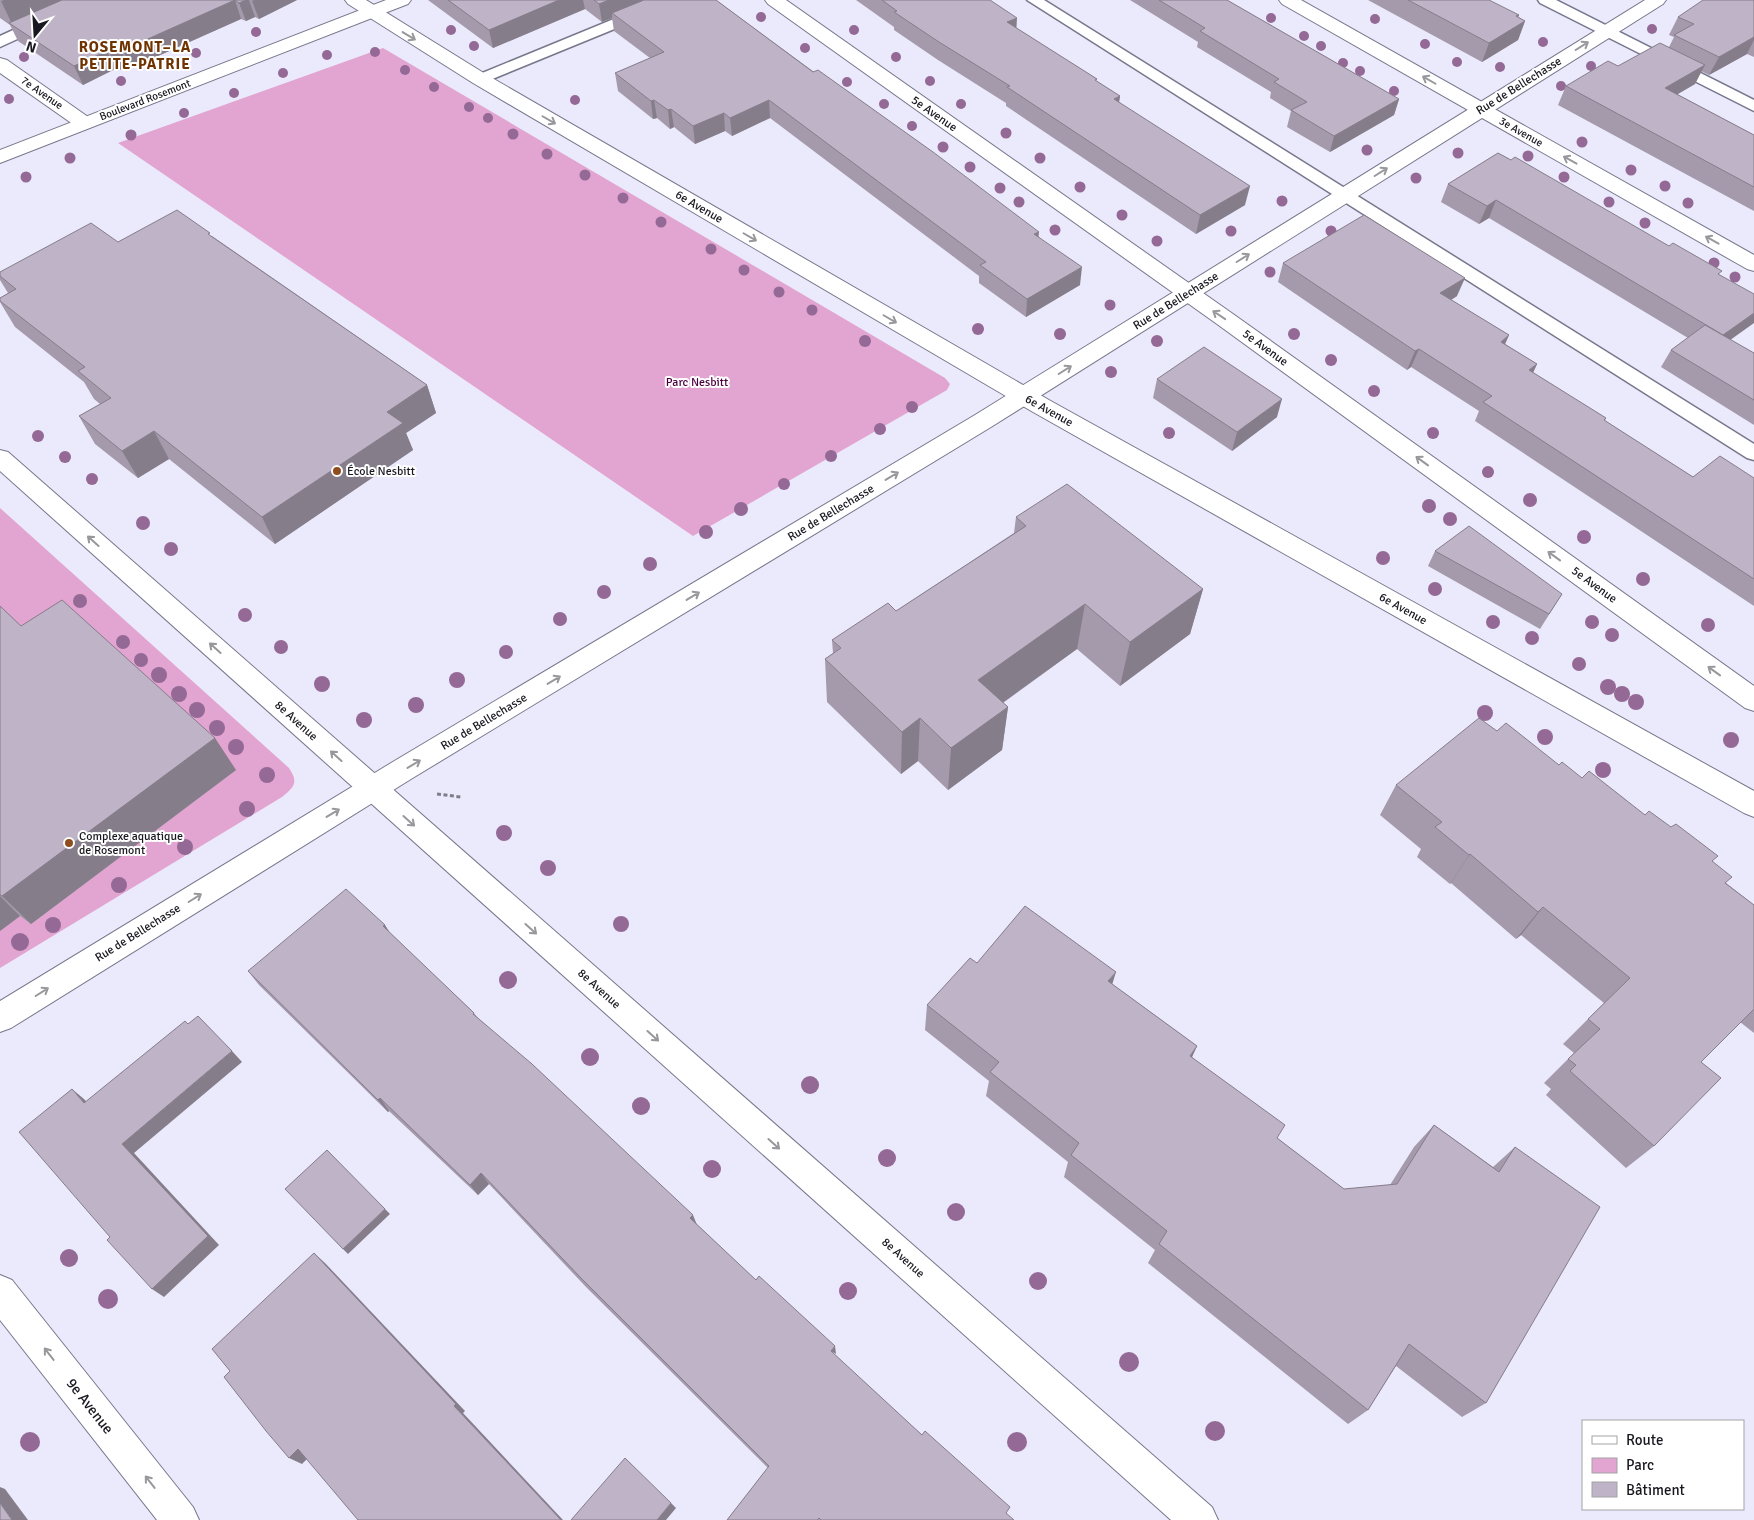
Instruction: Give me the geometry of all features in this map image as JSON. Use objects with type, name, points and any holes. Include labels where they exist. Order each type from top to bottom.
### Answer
[{"type":"street","name":"Boulevard Rosemont","points":[[0,157],[363,6],[402,0]]},
{"type":"street","name":"5e Avenue","points":[[774,0],[1187,293],[1754,700]]},
{"type":"street","name":"3e Avenue","points":[[1288,0],[1754,264]]},
{"type":"street","name":"Rue de Bellechasse","points":[[0,1018],[373,789],[1024,396],[1657,0]]},
{"type":"street","name":"6e Avenue","points":[[363,6],[480,79],[1024,396],[1754,805]]},
{"type":"street","name":"7e Avenue","points":[[0,64],[84,123]]},
{"type":"street","name":"8e Avenue","points":[[0,458],[1199,1520]]},
{"type":"street","name":"9e Avenue","points":[[0,1292],[180,1520]]},
{"type":"lane","points":[[0,42],[91,0]]},
{"type":"lane","points":[[480,79],[673,0]]},
{"type":"lane","points":[[1034,0],[1754,453]]},
{"type":"lane","points":[[1546,0],[1754,106]]},
{"type":"path","points":[[1729,741],[1734,746]]},
{"type":"path","points":[[428,792],[461,797]]},
{"type":"green space","name":"Parc Nesbitt","points":[[383,48],[945,378],[950,384],[947,390],[693,536],[118,143]]},
{"type":"green space","points":[[0,508],[289,768],[294,777],[294,784],[282,797],[0,968]]},
{"type":"building","points":[[62,0],[235,0],[123,50],[120,48],[107,51],[74,66],[9,23]]},
{"type":"building","points":[[235,0],[246,0],[239,3]]},
{"type":"building","points":[[448,0],[559,0],[489,30]]},
{"type":"building","points":[[594,0],[609,0],[599,4]]},
{"type":"building","points":[[644,0],[716,0],[813,72],[818,70],[933,152],[1039,232],[1034,234],[1082,267],[1027,299],[980,265],[986,262],[769,100],[730,118],[724,113],[693,126],[671,109],[668,110],[654,100],[651,101],[615,73],[664,52],[612,13]]},
{"type":"building","points":[[882,0],[990,0],[1017,18],[1007,22],[1097,79],[1095,80],[1120,96],[1114,99],[1250,186],[1200,215],[1007,87],[1010,86],[894,12],[897,11]]},
{"type":"building","points":[[1159,0],[1227,0],[1399,99],[1334,136],[1291,110],[1307,102],[1274,82],[1279,79],[1200,31],[1205,28]]},
{"type":"building","points":[[1408,0],[1489,0],[1519,15],[1516,16],[1525,21],[1489,43]]},
{"type":"building","points":[[1703,0],[1754,0],[1754,37],[1719,57],[1674,35],[1694,24],[1678,17]]},
{"type":"building","points":[[1660,43],[1705,65],[1665,88],[1754,135],[1754,187],[1566,86],[1608,61],[1618,66]]},
{"type":"building","points":[[1498,153],[1511,160],[1515,157],[1669,246],[1673,243],[1722,271],[1718,274],[1754,294],[1754,313],[1723,335],[1496,200],[1487,206],[1448,184]]},
{"type":"building","name":"École Nesbitt","points":[[177,210],[210,233],[208,234],[427,385],[387,412],[403,423],[262,517],[154,431],[122,451],[79,416],[111,398],[78,371],[85,367],[0,301],[0,298],[16,289],[0,276],[0,272],[91,223],[118,242]]},
{"type":"building","points":[[1364,215],[1465,278],[1440,293],[1509,335],[1501,342],[1537,364],[1529,370],[1606,418],[1604,420],[1693,477],[1720,456],[1754,478],[1754,579],[1483,402],[1492,396],[1419,349],[1415,351],[1283,263]]},
{"type":"building","points":[[1705,325],[1754,353],[1754,400],[1671,350]]},
{"type":"building","points":[[1204,347],[1282,399],[1237,432],[1157,379]]},
{"type":"building","points":[[1067,484],[1203,589],[1130,642],[1085,604],[978,680],[1008,707],[951,748],[920,718],[902,732],[825,659],[841,648],[832,640],[888,603],[896,611],[1026,526],[1016,517]]},
{"type":"building","points":[[1469,526],[1562,594],[1549,614],[1435,551]]},
{"type":"building","name":"Complexe aquatique de Rosemont","points":[[62,600],[215,738],[2,896],[0,895],[0,606],[21,626]]},
{"type":"building","points":[[1479,718],[1497,731],[1506,723],[1559,765],[1562,762],[1582,778],[1589,771],[1645,815],[1649,811],[1671,827],[1676,824],[1718,856],[1712,861],[1732,877],[1725,883],[1754,905],[1754,1009],[1701,1062],[1721,1078],[1654,1146],[1570,1071],[1576,1065],[1568,1059],[1600,1029],[1588,1019],[1630,978],[1543,907],[1538,912],[1435,827],[1442,822],[1396,785]]},
{"type":"building","points":[[346,889],[385,925],[383,926],[473,1014],[532,1064],[693,1215],[690,1218],[756,1280],[759,1276],[835,1346],[831,1351],[922,1435],[925,1431],[1010,1507],[1006,1513],[1014,1520],[821,1520],[819,1518],[817,1520],[727,1520],[769,1466],[580,1277],[481,1173],[470,1185],[380,1098],[378,1100],[248,971]]},
{"type":"building","points":[[1025,906],[1116,972],[1108,981],[1197,1046],[1190,1056],[1285,1125],[1277,1138],[1344,1189],[1397,1184],[1434,1125],[1499,1172],[1515,1147],[1600,1207],[1486,1403],[1409,1344],[1368,1410],[1159,1244],[1167,1231],[1071,1155],[1079,1143],[990,1072],[999,1062],[927,1005],[970,958],[977,963]]},
{"type":"building","points":[[198,1016],[232,1051],[122,1144],[208,1236],[152,1289],[107,1240],[110,1237],[19,1132],[72,1089],[84,1103],[185,1021],[188,1024]]},
{"type":"building","points":[[327,1150],[385,1209],[343,1249],[285,1189]]},
{"type":"building","points":[[314,1253],[456,1404],[454,1406],[561,1520],[358,1520],[298,1449],[289,1458],[224,1377],[230,1371],[212,1349]]},
{"type":"building","points":[[625,1458],[671,1503],[657,1520],[571,1520]]},
{"type":"building","points":[[0,1503],[12,1520],[0,1520]]},
{"type":"place","name":"École Nesbitt","points":[[337,471]]},
{"type":"place","name":"Complexe aquatique de Rosemont","points":[[69,843]]},
{"type":"district","name":"ROSEMONT–LA PETITE-PATRIE","points":[[135,56]]}]
